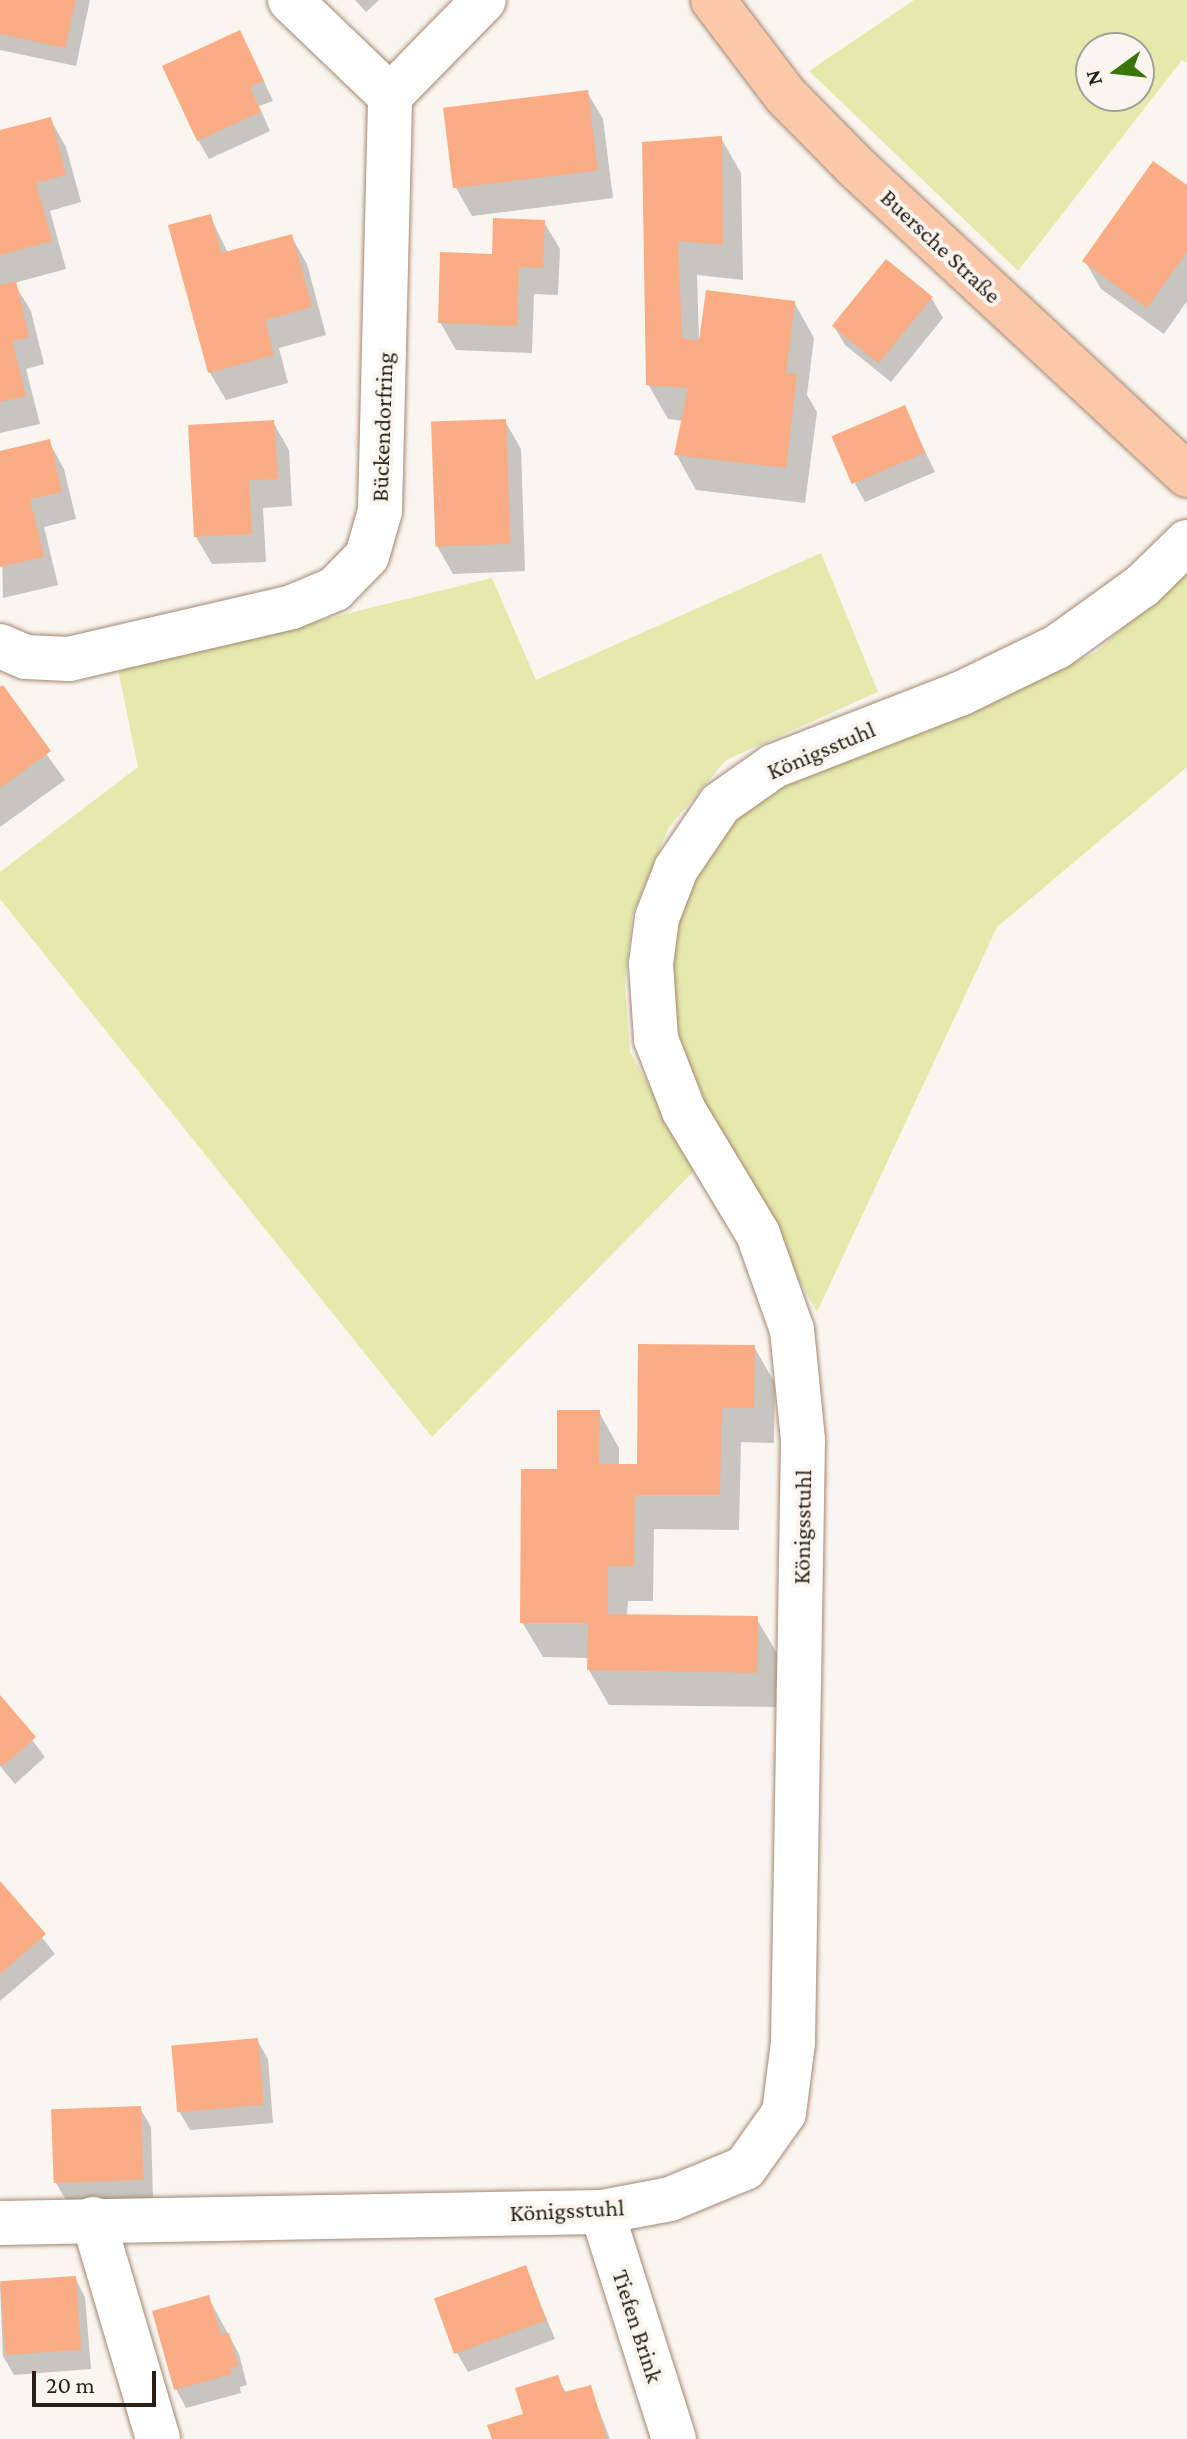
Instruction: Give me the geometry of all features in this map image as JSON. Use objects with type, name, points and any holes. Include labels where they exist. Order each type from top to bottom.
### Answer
[{"type":"main road","name":"Buersche Straße","points":[[713,0],[786,96],[845,156],[1187,475]]},
{"type":"street","points":[[290,0],[390,96],[484,0]]},
{"type":"street","name":"Bückendorfring","points":[[0,646],[26,657],[69,659],[292,607],[335,589],[367,556],[380,511],[390,96]]},
{"type":"street","name":"Königsstuhl","points":[[0,2223],[602,2212],[670,2199],[745,2168],[784,2113],[793,2043],[803,1440],[792,1330],[758,1234],[684,1111],[656,1039],[651,964],[657,918],[676,869],[731,796],[774,766],[960,694],[1057,647],[1142,586],[1187,542]]},
{"type":"street","name":"Tiefen Brink","points":[[602,2212],[674,2439]]},
{"type":"street","points":[[93,2219],[158,2439]]},
{"type":"green space","points":[[914,0],[1187,0],[1187,63],[1182,60],[1155,95],[1155,32],[1075,32],[1075,112],[1142,112],[1018,271],[809,71]]},
{"type":"green space","points":[[821,553],[878,692],[726,760],[669,827],[632,916],[625,985],[630,1052],[696,1169],[432,1437],[0,899],[0,872],[138,767],[118,670],[492,578],[536,680]]},
{"type":"green space","points":[[1187,569],[1187,767],[997,927],[817,1312],[702,1111],[669,1037],[668,962],[689,879],[732,815],[788,777],[958,718],[1096,652]]},
{"type":"building","points":[[0,0],[76,0],[65,48],[0,34]]},
{"type":"building","points":[[240,30],[264,81],[250,87],[261,112],[197,141],[162,66]]},
{"type":"building","points":[[588,90],[598,170],[453,188],[443,108]]},
{"type":"building","points":[[51,117],[66,175],[36,183],[52,241],[0,255],[0,130]]},
{"type":"building","points":[[722,136],[723,245],[678,241],[682,338],[699,341],[706,290],[795,301],[786,373],[797,374],[786,468],[674,455],[688,388],[646,385],[642,142]]},
{"type":"building","points":[[1153,161],[1187,185],[1187,252],[1147,308],[1082,261]]},
{"type":"building","points":[[211,214],[221,253],[292,234],[312,307],[265,320],[274,355],[208,373],[168,225]]},
{"type":"building","points":[[493,218],[545,220],[543,268],[519,267],[517,326],[438,323],[440,252],[492,254]]},
{"type":"building","points":[[886,259],[933,297],[879,364],[832,326]]},
{"type":"building","points":[[16,281],[29,337],[12,341],[26,396],[0,402],[0,285]]},
{"type":"building","points":[[905,405],[925,453],[852,484],[831,436]]},
{"type":"building","points":[[506,419],[510,544],[435,547],[431,422]]},
{"type":"building","points":[[274,420],[278,479],[249,480],[252,534],[194,537],[188,425]]},
{"type":"building","points":[[50,439],[62,492],[30,499],[44,557],[0,567],[0,451]]},
{"type":"building","points":[[3,685],[51,751],[0,788],[0,687]]},
{"type":"building","points":[[638,1344],[755,1345],[754,1408],[722,1408],[720,1495],[635,1495],[634,1566],[608,1566],[608,1614],[758,1616],[757,1673],[587,1670],[588,1623],[520,1623],[521,1469],[557,1469],[557,1410],[600,1410],[599,1464],[637,1464]]},
{"type":"building","points":[[0,1695],[36,1737],[3,1766],[0,1763]]},
{"type":"building","points":[[0,1881],[46,1934],[0,1974]]},
{"type":"building","points":[[258,2038],[264,2105],[177,2112],[171,2046]]},
{"type":"building","points":[[141,2106],[144,2180],[54,2183],[51,2109]]},
{"type":"building","points":[[526,2265],[546,2320],[454,2354],[434,2299]]},
{"type":"building","points":[[76,2276],[81,2350],[5,2355],[0,2281]]},
{"type":"building","points":[[209,2295],[221,2335],[229,2333],[238,2366],[230,2368],[232,2374],[174,2390],[152,2311]]},
{"type":"building","points":[[558,2375],[564,2392],[591,2385],[607,2439],[492,2439],[487,2425],[523,2414],[515,2388]]}]
